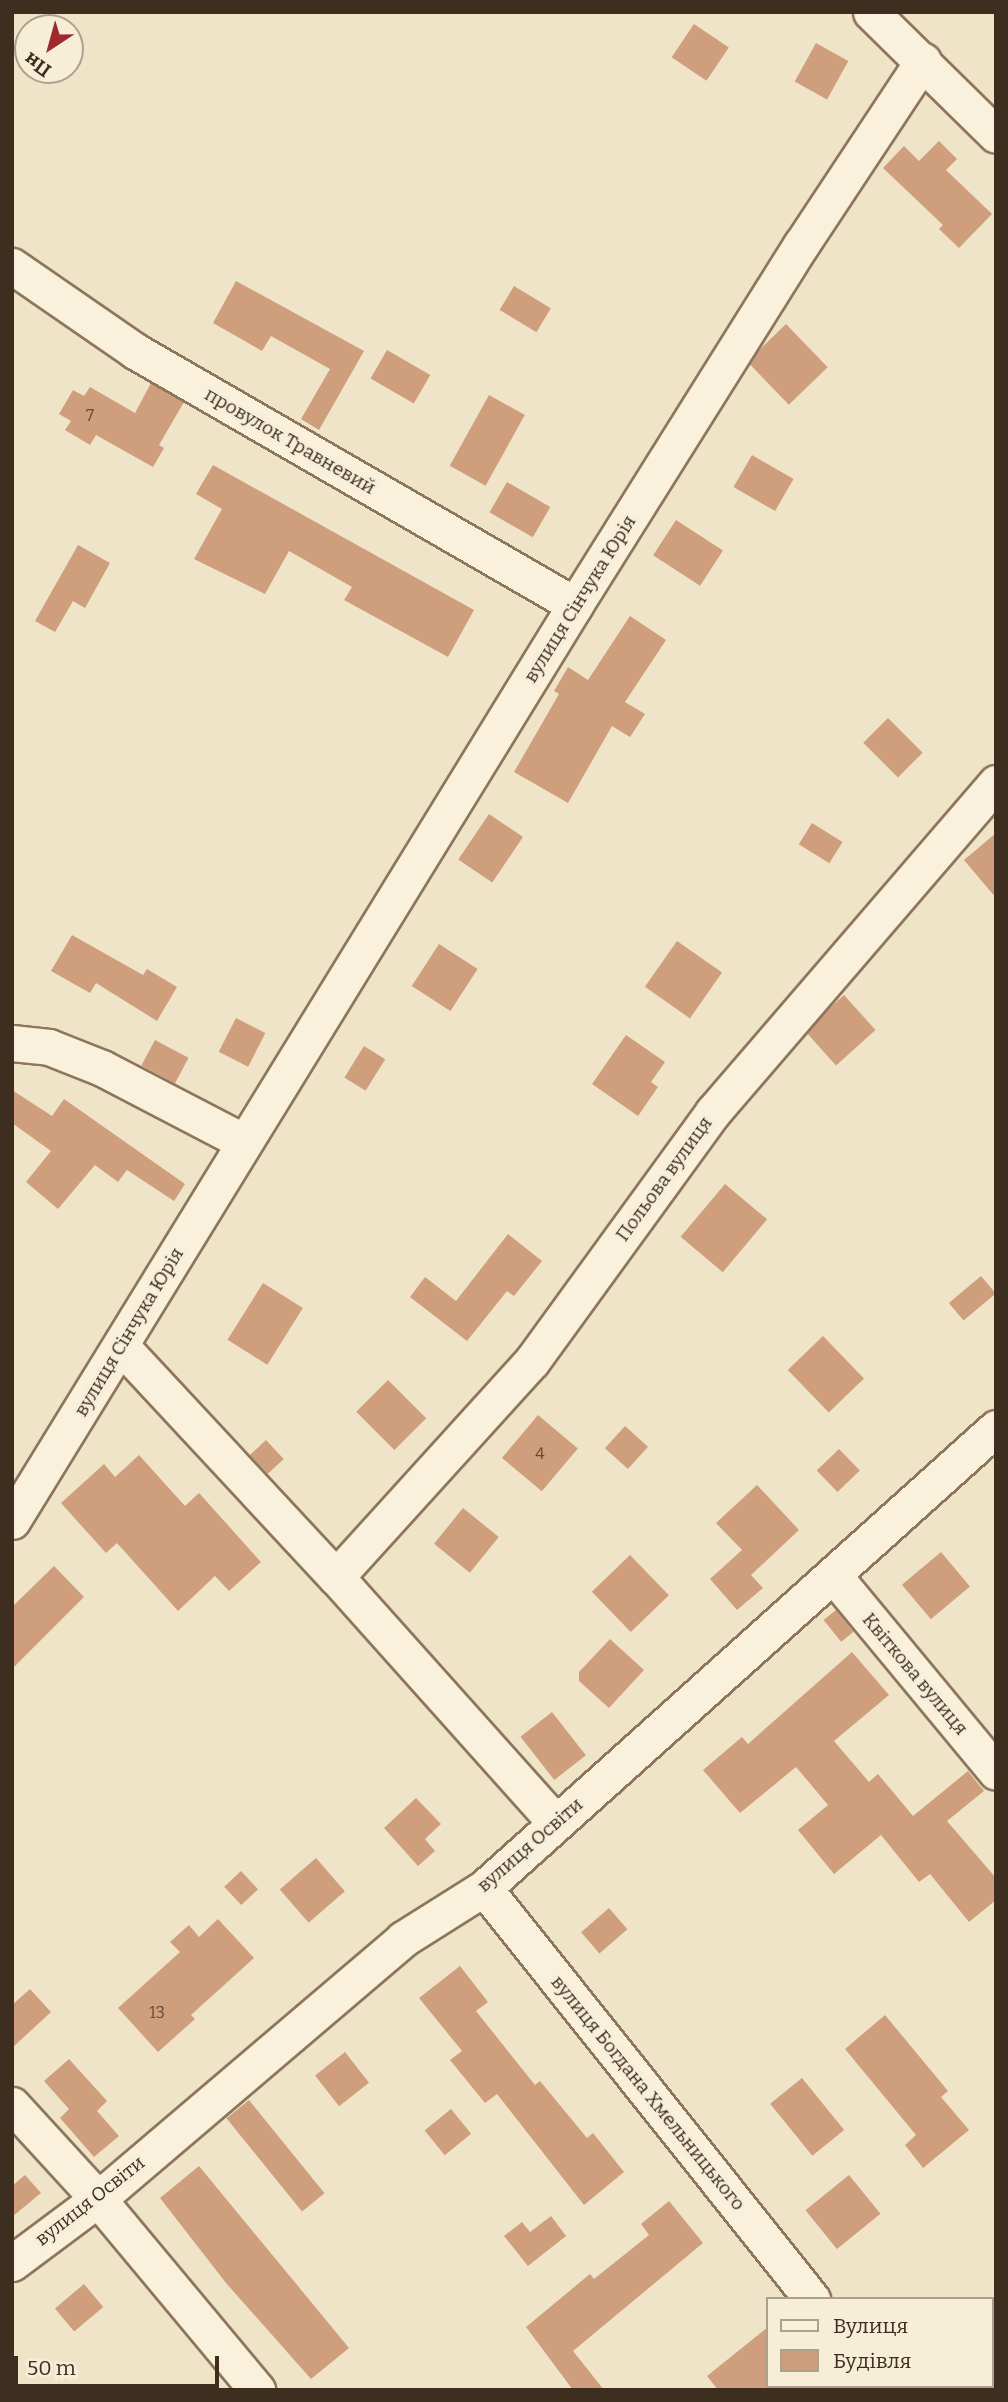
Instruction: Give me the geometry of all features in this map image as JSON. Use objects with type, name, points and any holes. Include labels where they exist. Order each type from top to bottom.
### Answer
[{"type":"street","points":[[871,12],[996,135]]},
{"type":"street","name":"вулиця Сінчука Юрія","points":[[12,1521],[575,605],[801,245],[923,61]]},
{"type":"street","name":"провулок Травневий","points":[[12,266],[135,351],[575,605]]},
{"type":"street","name":"Польова вулиця","points":[[336,1577],[532,1361],[713,1112],[996,783]]},
{"type":"street","points":[[12,1043],[49,1047],[102,1068],[244,1142]]},
{"type":"street","points":[[121,1346],[336,1577],[556,1823]]},
{"type":"street","name":"вулиця Освіти","points":[[12,2263],[98,2199],[403,1939],[484,1888],[996,1428]]},
{"type":"street","name":"Квіткова вулиця","points":[[834,1576],[996,1772]]},
{"type":"street","name":"вулиця Богдана Хмельницького","points":[[484,1888],[810,2297]]},
{"type":"street","points":[[12,2105],[98,2199],[257,2390]]},
{"type":"building","points":[[694,24],[729,47],[706,81],[672,57]]},
{"type":"building","points":[[816,43],[848,61],[827,99],[795,81]]},
{"type":"building","points":[[939,141],[957,159],[946,170],[992,214],[959,248],[939,229],[943,225],[883,168],[904,146],[919,161]]},
{"type":"building","points":[[236,281],[364,351],[319,430],[301,419],[330,369],[271,336],[262,351],[213,323]]},
{"type":"building","points":[[514,286],[551,308],[536,332],[500,310]]},
{"type":"building","points":[[786,324],[828,367],[789,405],[747,362]]},
{"type":"building","points":[[387,350],[430,375],[414,404],[370,379]]},
{"type":"building","points":[[151,383],[184,402],[159,445],[164,448],[153,467],[96,435],[90,445],[65,430],[71,421],[59,414],[73,390],[84,396],[90,387],[135,413]]},
{"type":"building","points":[[489,395],[525,415],[486,486],[450,466]]},
{"type":"building","points":[[752,455],[794,479],[775,511],[734,487]]},
{"type":"building","points":[[213,465],[474,610],[448,657],[344,600],[352,587],[289,551],[265,594],[194,559],[222,509],[196,494]]},
{"type":"building","points":[[507,482],[550,507],[533,537],[490,512]]},
{"type":"building","points":[[676,520],[723,550],[700,586],[653,555]]},
{"type":"building","points":[[78,545],[110,563],[85,608],[73,601],[55,632],[35,621]]},
{"type":"building","points":[[630,616],[666,640],[625,702],[645,714],[630,737],[612,726],[568,803],[514,772],[559,694],[554,691],[568,667],[588,680]]},
{"type":"building","points":[[888,718],[923,753],[898,777],[863,743]]},
{"type":"building","points":[[489,814],[523,837],[492,883],[458,860]]},
{"type":"building","points":[[812,823],[843,842],[829,863],[799,844]]},
{"type":"building","points":[[996,833],[996,898],[964,860]]},
{"type":"building","points":[[72,935],[143,975],[147,969],[177,987],[157,1021],[96,983],[90,993],[51,971]]},
{"type":"building","points":[[677,941],[722,973],[690,1018],[645,987]]},
{"type":"building","points":[[439,944],[478,969],[450,1011],[412,986]]},
{"type":"building","points":[[844,995],[875,1030],[836,1065],[805,1030]]},
{"type":"building","points":[[236,1018],[265,1033],[248,1067],[219,1052]]},
{"type":"building","points":[[626,1035],[665,1062],[651,1082],[658,1087],[638,1116],[592,1084]]},
{"type":"building","points":[[155,1040],[189,1058],[175,1083],[141,1066]]},
{"type":"building","points":[[364,1046],[385,1059],[366,1091],[344,1077]]},
{"type":"building","points":[[12,1090],[52,1116],[64,1099],[185,1184],[174,1201],[127,1170],[118,1182],[95,1165],[58,1209],[26,1182],[51,1151],[12,1123]]},
{"type":"building","points":[[725,1184],[767,1219],[723,1272],[681,1237]]},
{"type":"building","points":[[508,1234],[542,1261],[514,1296],[507,1291],[467,1341],[410,1297],[425,1277],[456,1301]]},
{"type":"building","points":[[981,1276],[996,1294],[964,1321],[949,1303]]},
{"type":"building","points":[[263,1283],[303,1308],[267,1365],[227,1340]]},
{"type":"building","points":[[823,1336],[864,1378],[829,1412],[788,1370]]},
{"type":"building","points":[[388,1380],[426,1418],[394,1450],[356,1412]]},
{"type":"building","points":[[538,1415],[578,1448],[542,1491],[502,1458]]},
{"type":"building","points":[[625,1426],[648,1447],[628,1469],[605,1448]]},
{"type":"building","points":[[266,1440],[284,1459],[268,1474],[250,1455]]},
{"type":"building","points":[[839,1449],[860,1471],[838,1492],[817,1471]]},
{"type":"building","points":[[139,1455],[185,1506],[199,1493],[261,1562],[229,1591],[215,1576],[178,1611],[117,1543],[106,1553],[61,1503],[104,1464],[115,1477]]},
{"type":"building","points":[[757,1485],[799,1530],[751,1575],[763,1588],[737,1610],[710,1579],[742,1550],[716,1523]]},
{"type":"building","points":[[463,1508],[499,1537],[470,1573],[434,1544]]},
{"type":"building","points":[[941,1552],[970,1586],[931,1619],[902,1585]]},
{"type":"building","points":[[630,1555],[669,1595],[631,1632],[592,1592]]},
{"type":"building","points":[[54,1566],[84,1597],[12,1669],[12,1607]]},
{"type":"building","points":[[836,1610],[854,1632],[841,1642],[824,1620]]},
{"type":"building","points":[[610,1639],[644,1670],[609,1708],[579,1681],[579,1672]]},
{"type":"building","points":[[852,1652],[889,1695],[834,1741],[869,1782],[878,1774],[913,1816],[968,1771],[984,1791],[947,1821],[996,1878],[996,1900],[969,1922],[930,1874],[919,1882],[881,1835],[834,1874],[798,1830],[828,1805],[796,1767],[740,1813],[703,1770],[742,1737],[748,1744]]},
{"type":"building","points":[[552,1712],[586,1755],[554,1780],[520,1737]]},
{"type":"building","points":[[416,1798],[441,1824],[425,1839],[435,1851],[418,1866],[384,1828]]},
{"type":"building","points":[[316,1858],[345,1891],[309,1923],[280,1889]]},
{"type":"building","points":[[241,1871],[258,1889],[241,1905],[224,1887]]},
{"type":"building","points":[[609,1908],[627,1929],[599,1953],[581,1932]]},
{"type":"building","points":[[218,1919],[254,1958],[191,2015],[195,2019],[158,2052],[118,2008],[180,1952],[170,1942],[189,1925],[199,1937]]},
{"type":"building","points":[[460,1966],[488,2002],[476,2011],[535,2085],[540,2081],[587,2138],[593,2133],[624,2172],[584,2205],[497,2094],[485,2103],[450,2060],[462,2051],[419,1998]]},
{"type":"building","points":[[30,1989],[51,2012],[12,2048],[12,2005]]},
{"type":"building","points":[[885,2015],[948,2091],[941,2097],[969,2130],[923,2168],[905,2145],[916,2135],[845,2049]]},
{"type":"building","points":[[345,2052],[369,2083],[339,2106],[315,2075]]},
{"type":"building","points":[[69,2059],[107,2101],[97,2111],[119,2136],[94,2157],[60,2118],[69,2109],[44,2081]]},
{"type":"building","points":[[802,2078],[844,2130],[812,2156],[770,2104]]},
{"type":"building","points":[[249,2100],[325,2193],[302,2212],[226,2118]]},
{"type":"building","points":[[451,2109],[471,2134],[445,2155],[425,2130]]},
{"type":"building","points":[[199,2166],[349,2348],[311,2379],[226,2283],[160,2198]]},
{"type":"building","points":[[25,2175],[41,2193],[12,2217],[12,2186]]},
{"type":"building","points":[[849,2175],[880,2214],[837,2249],[805,2210]]},
{"type":"building","points":[[669,2201],[703,2243],[573,2351],[604,2390],[573,2390],[526,2327],[590,2274],[594,2279],[649,2235],[641,2224]]},
{"type":"building","points":[[551,2216],[566,2236],[528,2266],[504,2236],[522,2222],[530,2232]]},
{"type":"building","points":[[84,2284],[103,2307],[74,2331],[55,2308]]},
{"type":"building","points":[[766,2329],[768,2390],[718,2390],[707,2376]]}]
